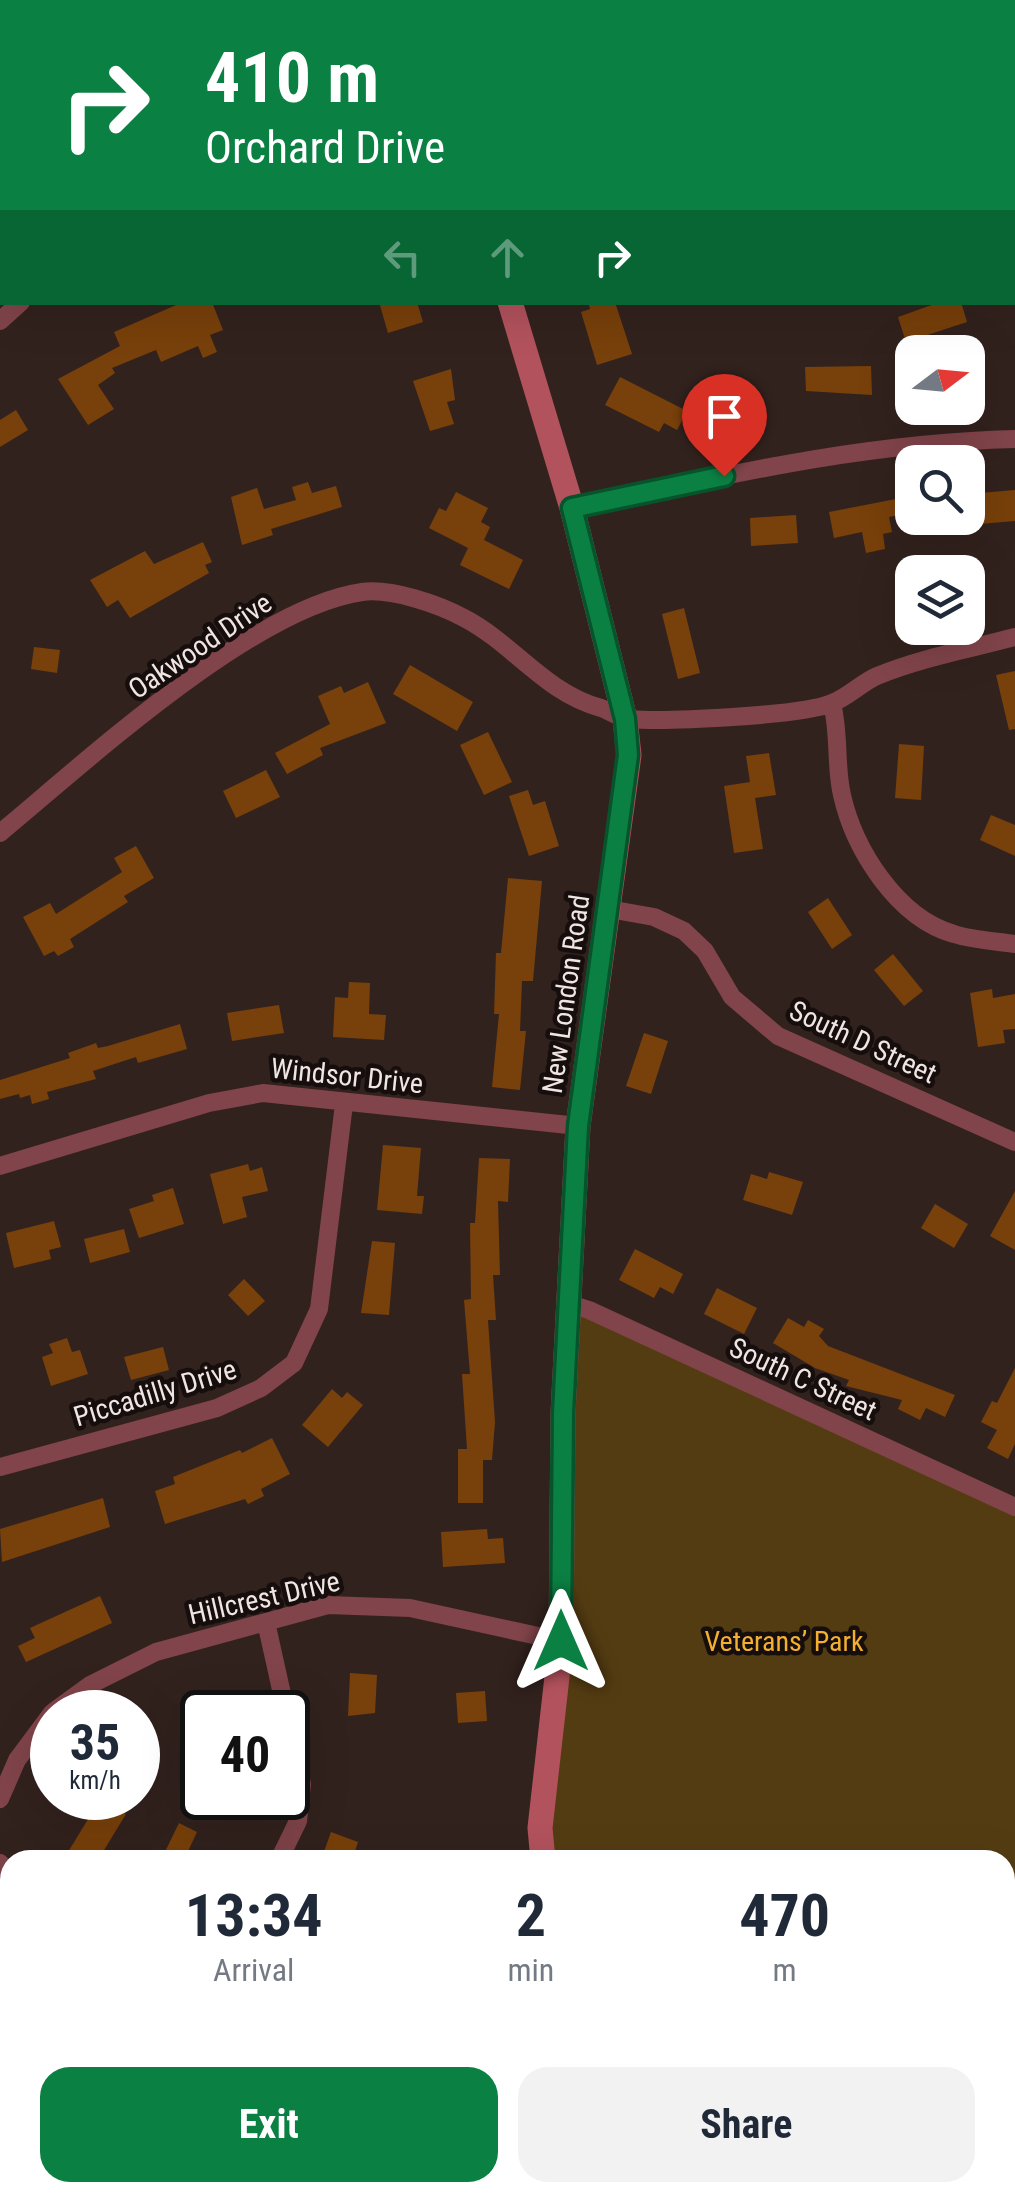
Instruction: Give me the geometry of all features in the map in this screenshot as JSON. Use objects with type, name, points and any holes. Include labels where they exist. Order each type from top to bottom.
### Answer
[{"type":"street","name":"New London Road","points":[[511,305],[572,508],[625,719],[628,755],[578,1126],[566,1304],[561,1641],[540,1828],[542,1850]]},
{"type":"street","points":[[572,508],[823,454],[936,441],[1015,439]]},
{"type":"street","name":"Oakwood Drive","points":[[0,833],[125,730],[246,642],[313,606],[364,591],[407,598],[463,617],[509,648],[553,688],[580,704],[625,719],[798,711],[832,704],[876,676],[1015,637]]},
{"type":"street","points":[[832,704],[840,736],[841,791],[878,876],[922,918],[952,934],[1015,944]]},
{"type":"street","name":"South D Street","points":[[609,909],[654,918],[684,931],[705,951],[732,997],[778,1036],[1015,1142]]},
{"type":"street","name":"Windsor Drive","points":[[0,1166],[227,1100],[282,1094],[344,1104],[578,1126]]},
{"type":"street","name":"Piccadilly Drive","points":[[0,1467],[217,1408],[261,1388],[294,1363],[319,1309],[344,1104]]},
{"type":"street","name":"South C Street","points":[[566,1304],[589,1310],[1015,1507]]},
{"type":"street","name":"Hillcrest Drive","points":[[85,1690],[156,1652],[328,1605],[410,1608],[561,1641]]},
{"type":"street","points":[[266,1622],[302,1784],[298,1821],[284,1850]]},
{"type":"street","name":"Hillcrest Drive","points":[[0,1799],[17,1760],[30,1743]]},
{"type":"street","name":"New London Road","points":[[530,1850],[540,1828]]},
{"type":"green space","name":"Veterans’ Park","points":[[567,1303],[1015,1507],[1015,1850],[543,1850]]},
{"type":"building","points":[[176,305],[213,305],[223,330],[210,335],[217,352],[203,358],[198,346],[161,362],[156,350],[112,368],[115,373],[98,385],[114,409],[88,425],[58,379],[120,346],[114,332]]},
{"type":"building","points":[[380,305],[418,305],[423,322],[388,333]]},
{"type":"building","points":[[589,305],[616,305],[632,354],[597,365],[581,312],[590,309]]},
{"type":"building","points":[[932,305],[962,305],[967,322],[927,335],[904,335],[898,317]]},
{"type":"building","points":[[871,366],[872,395],[806,391],[805,367]]},
{"type":"building","points":[[451,369],[455,400],[447,402],[454,424],[430,431],[413,381]]},
{"type":"building","points":[[620,377],[687,411],[677,430],[664,423],[659,432],[605,405]]},
{"type":"building","points":[[16,410],[28,430],[0,447],[0,420]]},
{"type":"building","points":[[308,482],[312,493],[336,486],[342,507],[271,529],[273,535],[242,545],[231,497],[257,488],[264,509],[296,500],[292,487]]},
{"type":"building","points":[[1015,490],[1015,521],[985,524],[985,493]]},
{"type":"building","points":[[456,492],[488,508],[481,522],[490,527],[484,540],[523,560],[509,589],[460,565],[468,548],[429,528],[439,508],[446,511]]},
{"type":"building","points":[[895,499],[895,516],[889,517],[892,532],[883,534],[885,549],[866,553],[862,532],[834,538],[829,512]]},
{"type":"building","points":[[796,515],[798,543],[751,546],[750,518]]},
{"type":"building","points":[[203,542],[212,562],[205,565],[209,573],[130,618],[118,600],[107,607],[90,580],[145,551],[154,564]]},
{"type":"building","points":[[684,608],[700,673],[678,679],[662,614]]},
{"type":"building","points":[[34,647],[60,650],[57,673],[31,669]]},
{"type":"building","points":[[410,665],[473,702],[457,731],[393,694]]},
{"type":"building","points":[[1015,671],[1015,729],[1009,730],[996,675]]},
{"type":"building","points":[[368,682],[386,723],[320,748],[323,755],[287,774],[275,753],[330,724],[318,696],[341,686],[344,693]]},
{"type":"building","points":[[488,732],[512,782],[484,795],[460,745]]},
{"type":"building","points":[[899,744],[924,746],[921,800],[895,798]]},
{"type":"building","points":[[769,753],[776,795],[755,798],[763,849],[734,853],[724,786],[750,782],[746,756]]},
{"type":"building","points":[[266,770],[280,797],[236,818],[223,791]]},
{"type":"building","points":[[528,790],[533,805],[545,801],[559,846],[529,856],[509,796]]},
{"type":"building","points":[[991,815],[1015,825],[1015,856],[980,840]]},
{"type":"building","points":[[136,846],[154,878],[124,896],[128,902],[70,939],[74,947],[58,956],[54,951],[44,956],[23,917],[50,903],[56,914],[122,872],[114,858]]},
{"type":"building","points":[[508,878],[542,881],[533,981],[522,981],[520,1031],[526,1031],[520,1090],[492,1087],[499,1014],[494,1014],[496,953],[501,953]]},
{"type":"building","points":[[828,898],[852,935],[832,949],[808,912]]},
{"type":"building","points":[[893,954],[923,991],[904,1006],[874,970]]},
{"type":"building","points":[[349,982],[370,983],[369,1014],[386,1015],[384,1040],[333,1037],[335,997],[348,998]]},
{"type":"building","points":[[992,989],[993,998],[1015,994],[1015,1029],[1003,1030],[1005,1043],[978,1047],[970,993]]},
{"type":"building","points":[[279,1005],[284,1033],[232,1041],[227,1013]]},
{"type":"building","points":[[180,1024],[187,1049],[138,1063],[136,1057],[93,1071],[96,1079],[47,1092],[49,1099],[32,1104],[30,1095],[0,1099],[0,1080],[70,1058],[68,1053],[96,1043],[98,1048],[108,1046]]},
{"type":"building","points":[[644,1033],[668,1041],[651,1094],[626,1086]]},
{"type":"building","points":[[383,1145],[421,1148],[417,1196],[424,1196],[422,1214],[377,1210]]},
{"type":"building","points":[[479,1158],[510,1159],[508,1202],[498,1201],[500,1275],[493,1275],[496,1320],[488,1320],[495,1422],[492,1460],[483,1460],[483,1503],[458,1503],[458,1449],[467,1449],[462,1374],[470,1374],[464,1300],[471,1299],[470,1223],[475,1223]]},
{"type":"building","points":[[248,1164],[250,1171],[262,1167],[268,1191],[242,1197],[247,1217],[223,1224],[210,1174]]},
{"type":"building","points":[[769,1172],[803,1182],[792,1215],[743,1200],[751,1174],[767,1179]]},
{"type":"building","points":[[173,1188],[184,1224],[139,1238],[129,1209],[154,1201],[152,1195]]},
{"type":"building","points":[[1015,1191],[1015,1250],[990,1236]]},
{"type":"building","points":[[935,1204],[968,1224],[954,1248],[921,1228]]},
{"type":"building","points":[[54,1221],[61,1247],[49,1250],[51,1259],[14,1268],[6,1233]]},
{"type":"building","points":[[124,1229],[130,1252],[90,1263],[84,1239]]},
{"type":"building","points":[[372,1241],[395,1243],[389,1315],[361,1313]]},
{"type":"building","points":[[635,1249],[683,1274],[673,1294],[660,1287],[654,1298],[619,1280]]},
{"type":"building","points":[[244,1279],[265,1301],[248,1316],[228,1295]]},
{"type":"building","points":[[717,1288],[757,1308],[744,1334],[704,1314]]},
{"type":"building","points":[[788,1318],[804,1327],[808,1320],[824,1329],[819,1336],[828,1346],[955,1395],[945,1417],[926,1408],[920,1420],[898,1409],[902,1400],[846,1386],[849,1380],[815,1368],[773,1343]]},
{"type":"building","points":[[67,1338],[72,1352],[80,1350],[88,1374],[51,1386],[42,1357],[53,1353],[49,1344]]},
{"type":"building","points":[[163,1347],[169,1370],[131,1380],[124,1357]]},
{"type":"building","points":[[1015,1368],[1015,1444],[1008,1459],[987,1448],[997,1430],[981,1422],[992,1401],[997,1403]]},
{"type":"building","points":[[332,1389],[342,1398],[347,1392],[363,1405],[328,1447],[302,1425]]},
{"type":"building","points":[[272,1438],[290,1474],[261,1489],[264,1496],[248,1504],[245,1499],[165,1524],[155,1491],[175,1484],[173,1477]]},
{"type":"building","points":[[103,1498],[110,1527],[2,1562],[0,1529]]},
{"type":"building","points":[[487,1529],[488,1539],[503,1538],[505,1563],[443,1567],[441,1532]]},
{"type":"building","points":[[100,1596],[112,1623],[26,1662],[18,1646],[35,1638],[30,1628]]},
{"type":"building","points":[[350,1673],[377,1675],[375,1713],[348,1716]]},
{"type":"building","points":[[485,1691],[487,1721],[458,1723],[456,1693]]},
{"type":"building","points":[[88,1820],[122,1820],[104,1850],[69,1850]]},
{"type":"building","points":[[179,1823],[197,1832],[189,1850],[166,1850]]},
{"type":"building","points":[[331,1832],[358,1842],[355,1850],[325,1850]]},
{"type":"route","points":[[561,1641],[566,1304],[578,1126],[628,755],[625,719],[572,508],[724,476]]}]
